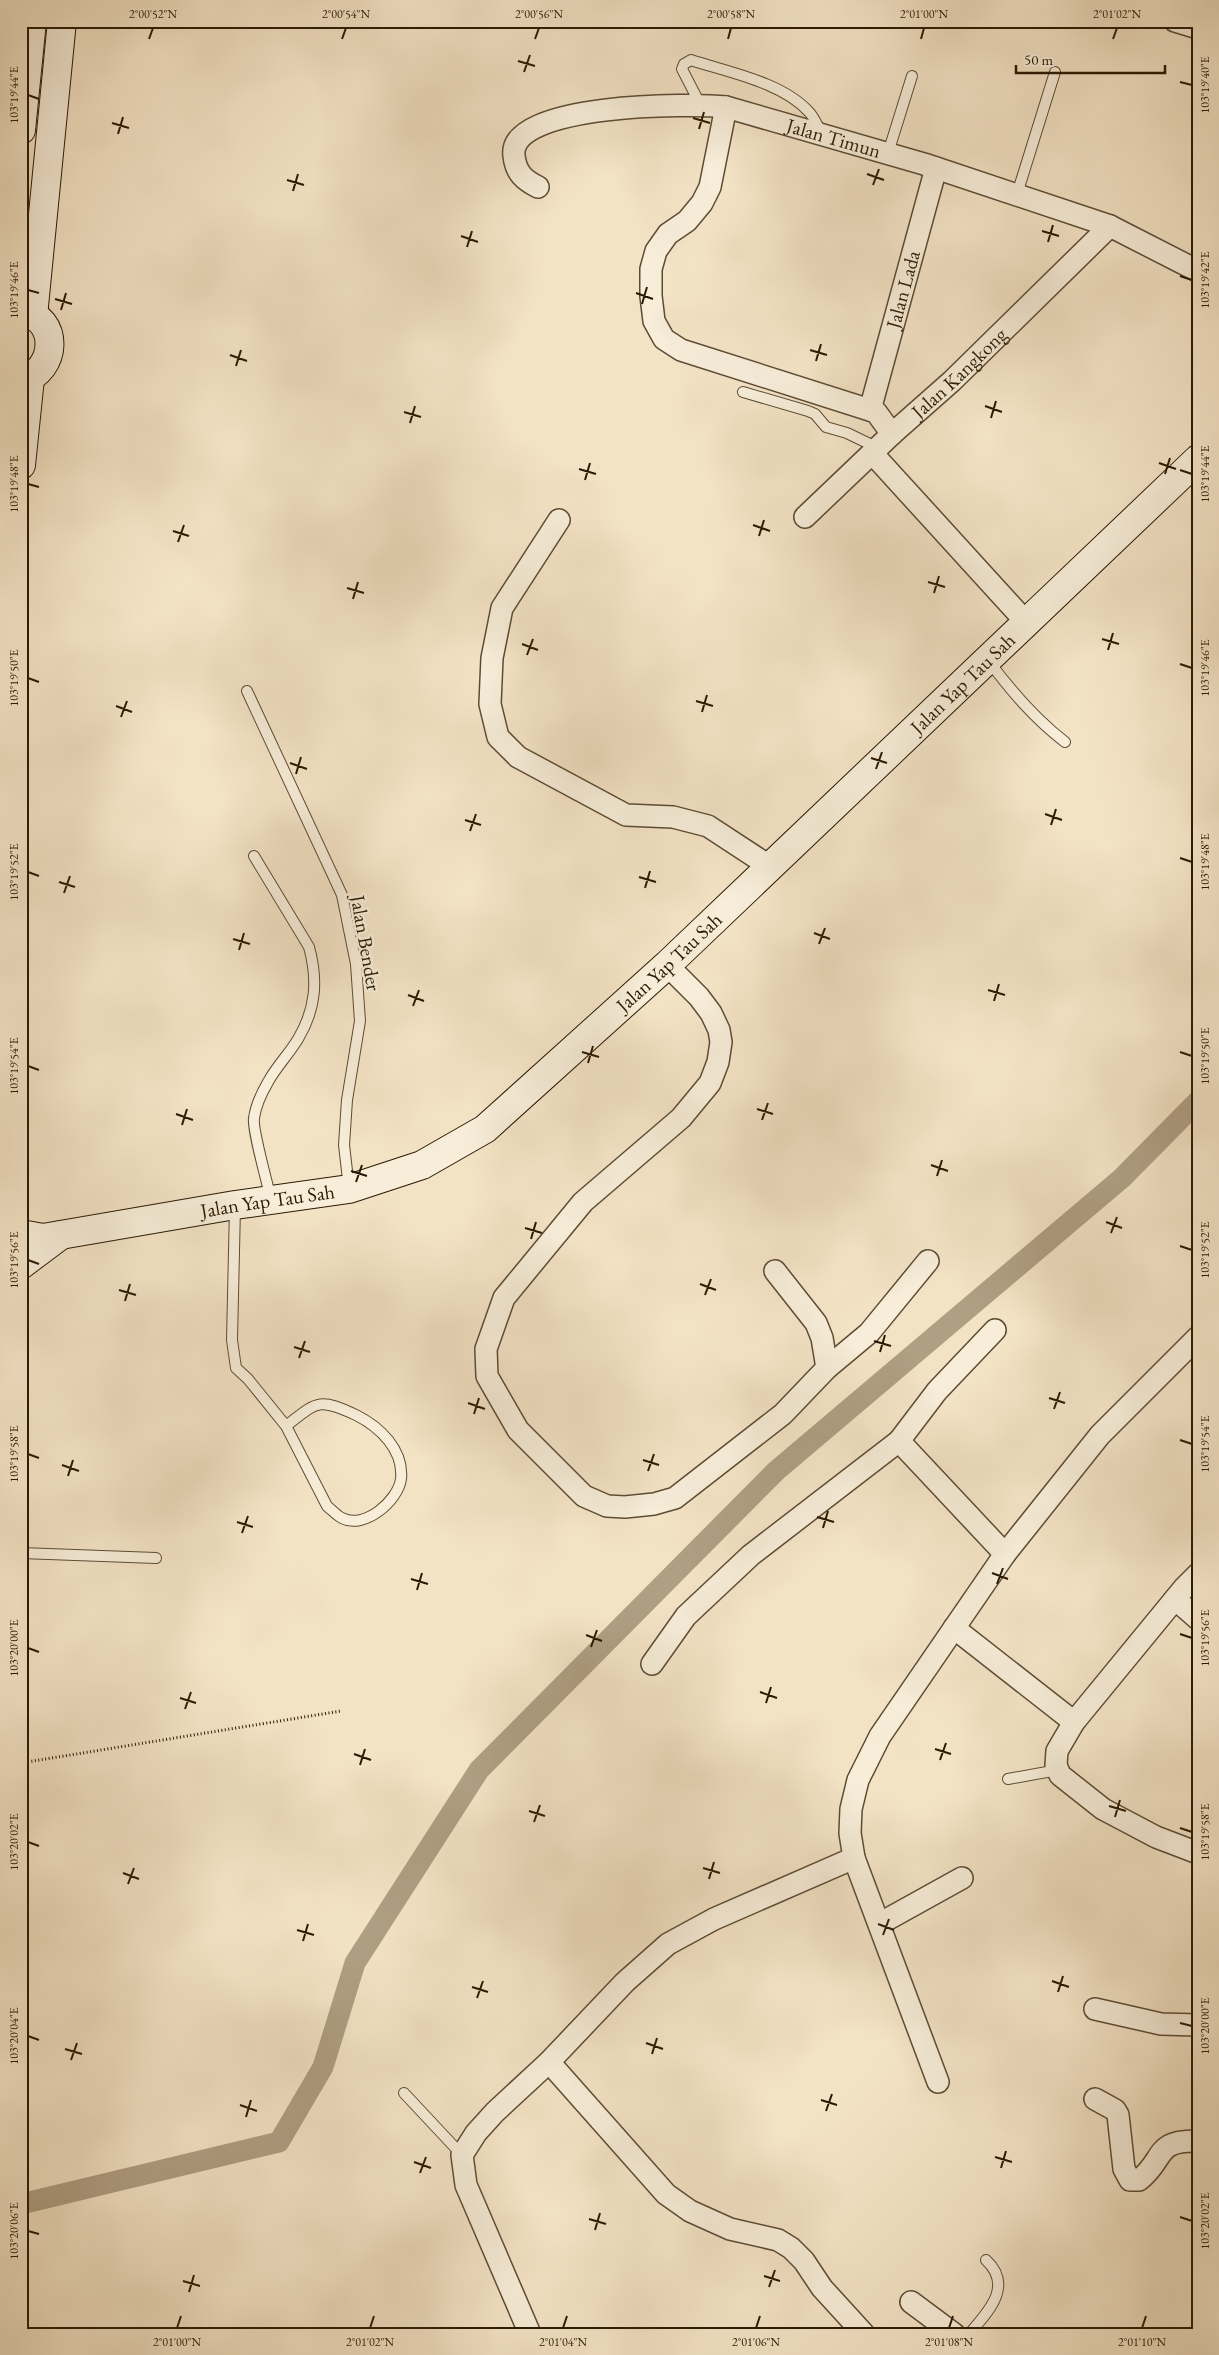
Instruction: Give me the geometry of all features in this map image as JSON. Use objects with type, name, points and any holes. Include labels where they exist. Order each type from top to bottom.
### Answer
[{"type":"street","points":[[21,130],[32,21]]},
{"type":"street","points":[[21,465],[26,379],[40,371],[48,360],[50,348],[49,335],[43,324],[27,314],[62,21]]},
{"type":"street","points":[[1175,21],[1198,28]]},
{"type":"street","name":"Jalan Timun","points":[[538,187],[524,180],[515,167],[513,151],[515,144],[542,123],[599,111],[700,104],[726,106],[888,153],[1110,226],[1198,271]]},
{"type":"street","points":[[726,106],[710,187],[702,203],[687,221],[668,234],[656,251],[651,269],[651,296],[654,322],[664,339],[694,356],[870,410],[880,416],[881,445],[1026,622]]},
{"type":"street","name":"Jalan Lada","points":[[870,410],[936,168]]},
{"type":"street","name":"Jalan Kangkong","points":[[805,517],[952,381],[1110,226]]},
{"type":"street","name":"Jalan Yap Tau Sah","points":[[34,1236],[349,1189],[422,1165],[485,1129],[667,965],[1198,459]]},
{"type":"street","points":[[559,520],[502,608],[492,658],[490,704],[498,737],[518,757],[626,815],[674,817],[708,826],[770,866]]},
{"type":"street","points":[[667,965],[699,997],[711,1013],[719,1030],[721,1042],[718,1062],[710,1083],[681,1118],[583,1202],[504,1298],[486,1349],[487,1376],[518,1430],[584,1496],[607,1506],[625,1507],[654,1504],[674,1498],[783,1414],[827,1368],[869,1333],[928,1261]]},
{"type":"street","points":[[21,1265],[34,1236]]},
{"type":"street","points":[[775,1272],[816,1323],[822,1338],[827,1368]]},
{"type":"street","points":[[652,1664],[686,1616],[751,1555],[899,1442],[937,1390],[996,1330]]},
{"type":"street","points":[[938,2082],[854,1858],[850,1833],[851,1809],[858,1780],[880,1736],[1005,1554],[1100,1435],[1198,1337]]},
{"type":"street","points":[[899,1442],[1005,1554]]},
{"type":"street","points":[[1198,1574],[1175,1599],[1074,1722],[1057,1750],[1060,1775],[1104,1809],[1156,1837],[1198,1853]]},
{"type":"street","points":[[1175,1599],[1198,1619]]},
{"type":"street","points":[[954,1628],[1074,1722]]},
{"type":"street","points":[[530,2334],[473,2206],[463,2175],[462,2155],[476,2133],[495,2112],[549,2062],[625,1982],[668,1944],[714,1920],[854,1858]]},
{"type":"street","points":[[880,1924],[962,1878]]},
{"type":"street","points":[[1095,2009],[1161,2024],[1198,2025]]},
{"type":"street","points":[[549,2062],[666,2194],[690,2210],[730,2228],[778,2240],[791,2248],[804,2261],[822,2288],[864,2334]]},
{"type":"street","points":[[1095,2099],[1115,2110],[1118,2115],[1124,2169],[1130,2180],[1139,2180],[1145,2176],[1167,2145],[1184,2140],[1198,2141]]},
{"type":"street","points":[[911,2302],[954,2334]]},
{"type":"lane","points":[[700,104],[682,69],[684,64],[690,60],[760,82],[777,90],[809,112],[823,134]]},
{"type":"lane","points":[[1017,194],[1055,72]]},
{"type":"lane","points":[[888,153],[912,76]]},
{"type":"lane","points":[[743,392],[808,411],[815,414],[826,427],[881,445]]},
{"type":"lane","points":[[987,659],[1025,707],[1042,725],[1065,742]]},
{"type":"lane","name":"Jalan Bender","points":[[247,691],[342,895],[356,964],[360,1021],[347,1100],[344,1145],[349,1189]]},
{"type":"lane","points":[[254,856],[309,948],[314,963],[315,998],[309,1018],[298,1039],[275,1069],[257,1102],[253,1120],[272,1200]]},
{"type":"lane","points":[[235,1205],[232,1340],[236,1368],[248,1379],[286,1426],[327,1506],[342,1519],[361,1521],[376,1513],[390,1501],[401,1480],[400,1462],[394,1445],[365,1420],[333,1404],[318,1403],[286,1426]]},
{"type":"lane","points":[[21,1553],[156,1558]]},
{"type":"lane","points":[[1008,1779],[1058,1770]]},
{"type":"lane","points":[[404,2093],[462,2155]]},
{"type":"lane","points":[[969,2334],[994,2302],[999,2288],[995,2269],[986,2260]]},
{"type":"path","points":[[21,1763],[341,1711]]},
{"type":"waterway","points":[[21,2204],[279,2142],[323,2067],[355,1963],[479,1770],[776,1471],[1122,1178],[1198,1101]]}]
